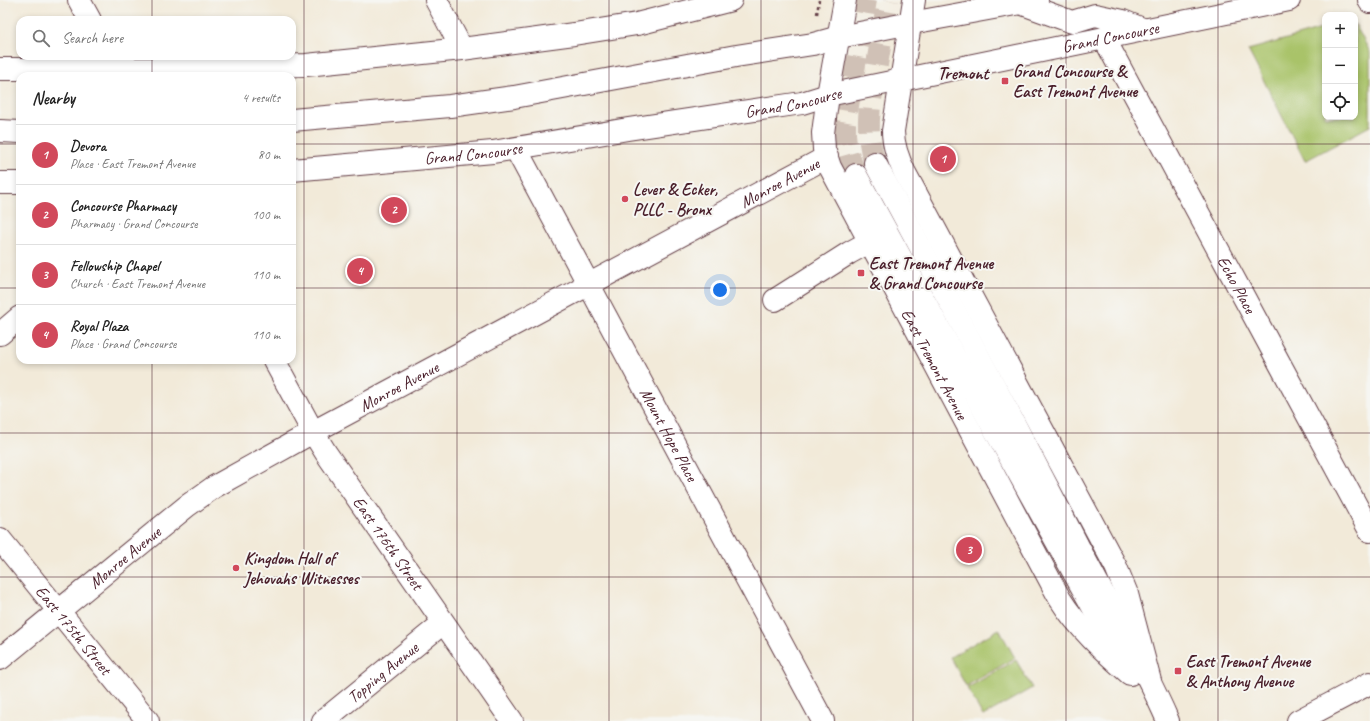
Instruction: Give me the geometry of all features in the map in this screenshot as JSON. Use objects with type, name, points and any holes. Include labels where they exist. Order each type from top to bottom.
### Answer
[{"type":"street","points":[[79,0],[88,16]]},
{"type":"street","points":[[436,0],[462,49]]},
{"type":"street","points":[[0,69],[306,65],[462,49],[574,34],[637,24],[732,0]]},
{"type":"street","name":"East Tremont Avenue","points":[[845,0],[828,95],[823,133],[823,145],[835,177],[1060,599],[1078,624],[1100,648],[1130,674]]},
{"type":"street","points":[[914,0],[893,131],[895,146],[900,162],[1119,572],[1128,594],[1150,681]]},
{"type":"street","name":"Grand Concourse","points":[[296,170],[516,149],[628,129],[802,103],[828,95],[1289,0]]},
{"type":"street","points":[[296,120],[450,106],[514,97],[736,56],[813,44],[839,37],[1028,2],[1072,22],[1095,15],[1123,20],[1145,30]]},
{"type":"street","name":"Echo Place","points":[[1104,38],[1370,531]]},
{"type":"street","points":[[0,131],[16,132]]},
{"type":"street","name":"Mount Hope Place","points":[[516,149],[823,721]]},
{"type":"street","name":"Monroe Avenue","points":[[0,659],[200,496],[214,487],[313,432],[827,158]]},
{"type":"street","points":[[876,163],[1150,681],[1168,721]]},
{"type":"street","name":"East Tremont Avenue","points":[[856,175],[990,423],[1130,674],[1160,721]]},
{"type":"street","points":[[0,183],[16,183]]},
{"type":"street","points":[[775,300],[869,242]]},
{"type":"street","points":[[0,334],[16,320]]},
{"type":"street","name":"East 176th Street","points":[[276,364],[313,432],[443,623],[512,721]]},
{"type":"street","name":"East 175th Street","points":[[0,539],[148,721]]},
{"type":"street","name":"Topping Avenue","points":[[323,721],[443,623]]},
{"type":"street","points":[[1298,721],[1370,683]]},
{"type":"path","points":[[817,14],[819,0]]},
{"type":"green space","points":[[1322,29],[1322,120],[1358,120],[1358,30],[1370,52],[1370,126],[1305,161],[1248,50]]},
{"type":"green space","points":[[999,629],[1015,658],[966,686],[950,657]]},
{"type":"green space","points":[[1016,660],[1032,688],[983,716],[967,688]]},
{"type":"tunnel","points":[[856,175],[847,149],[845,123],[866,0]]},
{"type":"tunnel","points":[[875,163],[870,142],[869,113],[888,0]]},
{"type":"place","name":"Grand Concourse & East Tremont Avenue","points":[[1005,81]]},
{"type":"place","name":"Devora","points":[[943,159]]},
{"type":"place","name":"Lever & Ecker, PLLC - Bronx","points":[[625,199]]},
{"type":"place","name":"Concourse Pharmacy","points":[[394,210]]},
{"type":"place","name":"Royal Plaza","points":[[360,271]]},
{"type":"place","name":"East Tremont Avenue & Grand Concourse","points":[[861,273]]},
{"type":"place","name":"Fellowship Chapel","points":[[969,550]]},
{"type":"place","name":"Kingdom Hall of Jehovahs Witnesses","points":[[236,568]]},
{"type":"place","name":"East Tremont Avenue & Anthony Avenue","points":[[1178,671]]},
{"type":"district","name":"Tremont","points":[[963,73]]}]
